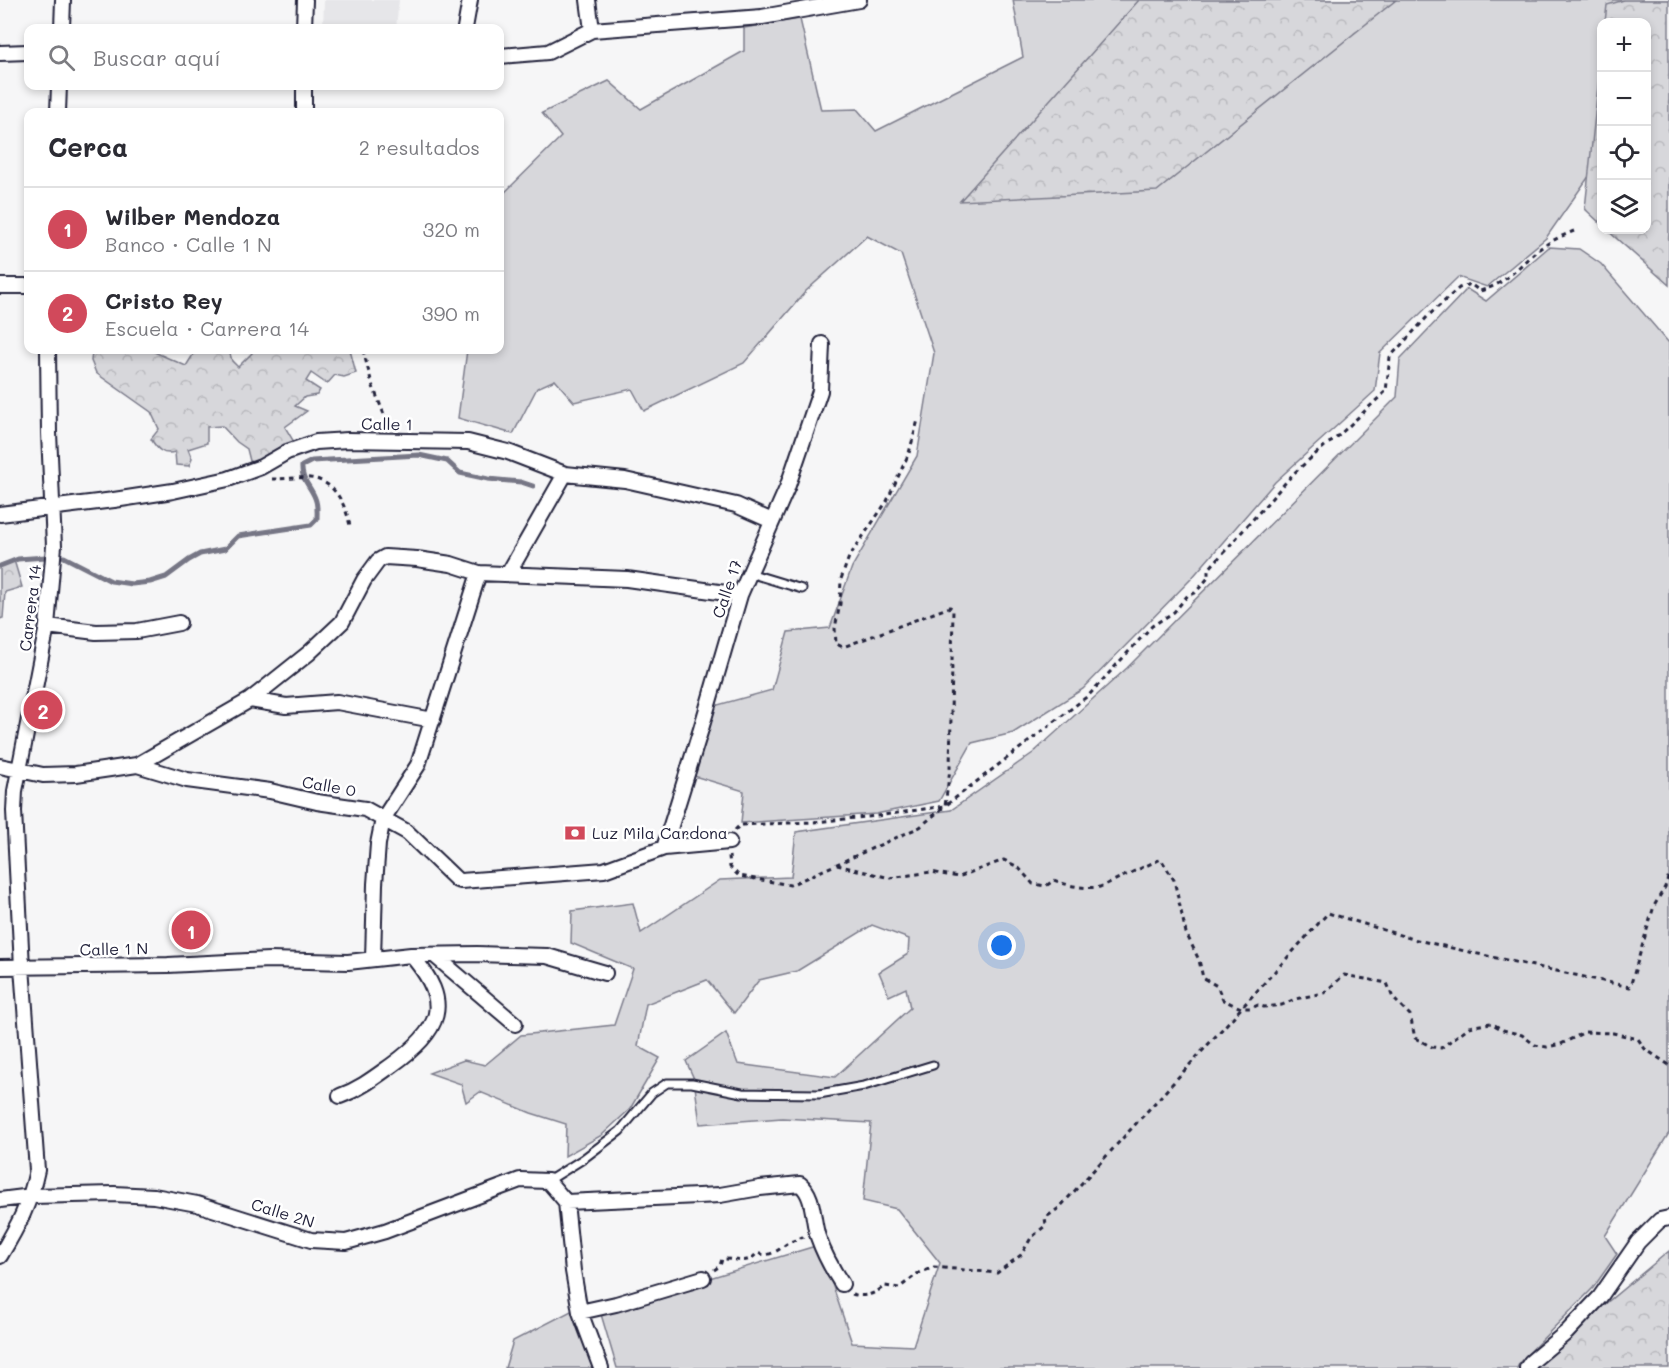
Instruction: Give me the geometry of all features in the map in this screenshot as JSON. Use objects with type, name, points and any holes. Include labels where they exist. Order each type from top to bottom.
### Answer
[{"type":"street","points":[[62,24],[63,0]]},
{"type":"street","points":[[304,24],[305,0]]},
{"type":"street","points":[[466,24],[470,0]]},
{"type":"street","points":[[588,0],[592,30]]},
{"type":"street","points":[[504,56],[548,52],[592,30],[762,17],[859,0]]},
{"type":"street","points":[[0,52],[24,52]]},
{"type":"street","points":[[58,108],[59,90]]},
{"type":"street","points":[[304,90],[304,108]]},
{"type":"street","points":[[0,286],[24,286]]},
{"type":"street","name":"Calle 17","points":[[664,848],[740,595],[787,488],[820,391],[822,344]]},
{"type":"street","name":"Carrera 14","points":[[0,1256],[32,1196],[37,1170],[21,966],[14,811],[15,790],[47,626],[54,546],[48,354]]},
{"type":"street","name":"Calle 1","points":[[0,514],[126,499],[228,479],[261,467],[286,452],[316,442],[348,440],[468,442],[508,452],[565,474],[625,480],[736,505],[772,521]]},
{"type":"street","points":[[508,574],[565,474]]},
{"type":"street","points":[[137,765],[250,700],[309,653],[342,622],[368,574],[378,561],[385,557],[451,564],[478,573],[627,579],[740,595]]},
{"type":"street","points":[[373,959],[375,884],[378,844],[383,819],[418,765],[478,573]]},
{"type":"street","points":[[47,626],[71,630],[136,631],[179,623]]},
{"type":"street","points":[[250,700],[286,706],[337,702],[433,720]]},
{"type":"street","name":"Calle 0","points":[[0,766],[43,775],[76,774],[137,765],[187,780],[270,791],[317,802],[365,809],[407,832],[457,880],[461,881],[604,870],[664,848],[729,842]]},
{"type":"street","name":"Calle 1 N","points":[[0,967],[168,965],[269,960],[348,962],[411,955],[477,954],[547,956],[605,973]]},
{"type":"street","points":[[340,1096],[356,1090],[402,1057],[423,1040],[432,1027],[437,1011],[436,999],[428,977],[411,955]]},
{"type":"street","points":[[434,955],[515,1024]]},
{"type":"street","name":"Calle 2N","points":[[0,1200],[32,1196],[114,1194],[154,1196],[197,1204],[311,1240],[346,1242],[385,1231],[520,1180],[548,1181]]},
{"type":"street","points":[[548,1181],[566,1202],[580,1312],[601,1368]]},
{"type":"street","points":[[566,1202],[720,1195],[800,1184],[810,1199],[819,1240],[842,1284]]},
{"type":"street","points":[[1527,1368],[1567,1332],[1599,1297],[1638,1242],[1660,1220],[1669,1218]]},
{"type":"street","points":[[580,1312],[616,1304],[703,1278]]},
{"type":"lane","points":[[749,573],[802,589]]},
{"type":"lane","points":[[548,1181],[583,1159],[620,1131],[652,1093],[668,1083],[692,1083],[742,1093],[819,1094],[864,1086],[933,1065]]},
{"type":"path","points":[[945,806],[856,818],[740,825],[729,842],[730,867],[739,876],[790,885],[920,827],[1089,695],[1152,626],[1174,612],[1188,595],[1195,593],[1208,578],[1208,570],[1294,473],[1327,444],[1334,441],[1386,391],[1390,357],[1429,315],[1459,288],[1470,284],[1480,291],[1497,287],[1546,244],[1574,231]]},
{"type":"path","points":[[364,354],[372,384],[393,441]]},
{"type":"path","points":[[918,420],[909,453],[887,501],[849,557],[842,579],[835,628],[836,644],[843,648],[950,607],[953,609],[950,770],[945,806]]},
{"type":"path","points":[[298,478],[319,479],[327,484],[344,505],[350,526]]},
{"type":"path","points":[[835,864],[890,878],[931,872],[958,877],[1005,860],[1018,867],[1033,884],[1046,886],[1054,880],[1064,885],[1092,888],[1100,887],[1161,859],[1174,880],[1186,933],[1199,960],[1203,978],[1217,986],[1223,1000],[1241,1008],[1282,1005],[1295,999],[1324,993],[1344,975],[1387,983],[1393,998],[1410,1015],[1415,1038],[1432,1047],[1441,1048],[1469,1027],[1491,1023],[1503,1030],[1522,1035],[1535,1045],[1547,1047],[1561,1044],[1585,1032],[1613,1033],[1638,1039],[1646,1049],[1669,1065]]},
{"type":"path","points":[[842,1284],[849,1293],[861,1297],[876,1293],[885,1286],[899,1288],[917,1274],[934,1267],[998,1273],[1021,1255],[1031,1238],[1046,1225],[1045,1218],[1059,1208],[1328,913],[1413,939],[1630,987],[1654,906],[1669,875]]},
{"type":"path","points":[[703,1278],[720,1266],[722,1259],[738,1262],[753,1258],[757,1253],[763,1255],[780,1251],[784,1245],[802,1237],[806,1242],[819,1240]]},
{"type":"shaded area","points":[[324,0],[399,0],[396,24],[323,24]]},
{"type":"green space","points":[[1013,0],[1669,0],[1650,18],[1597,18],[1597,165],[1546,238],[1487,287],[1458,277],[1380,353],[1375,391],[1275,482],[1191,579],[1083,689],[1013,733],[972,743],[939,801],[876,814],[741,823],[744,791],[694,776],[714,706],[772,690],[788,632],[830,628],[852,567],[917,456],[934,353],[901,254],[867,236],[806,291],[744,363],[644,411],[632,389],[574,402],[555,380],[537,388],[513,434],[458,418],[466,354],[504,354],[504,193],[561,137],[542,113],[609,81],[641,109],[744,51],[744,28],[800,19],[821,110],[857,109],[876,131],[1023,57]]},
{"type":"green space","points":[[1139,0],[1396,0],[1157,191],[960,201]]},
{"type":"green space","points":[[1624,0],[1669,0],[1669,285],[1612,234],[1651,234],[1651,18],[1605,18],[1607,5]]},
{"type":"green space","points":[[1597,96],[1597,220],[1585,209]]},
{"type":"green space","points":[[1549,247],[1579,249],[1601,264],[1669,343],[1669,1133],[1605,1236],[1617,1254],[1593,1288],[1520,1362],[1517,1368],[617,1368],[600,1311],[819,1245],[852,1343],[913,1346],[940,1263],[897,1209],[863,1201],[871,1123],[782,1118],[700,1124],[694,1079],[686,1061],[726,1033],[738,1064],[835,1077],[910,1008],[906,988],[889,996],[879,972],[908,954],[909,939],[872,925],[797,971],[759,980],[734,1013],[707,980],[646,1004],[638,1046],[660,1058],[630,1109],[602,1135],[565,1156],[566,1124],[531,1113],[480,1092],[466,1102],[461,1084],[429,1073],[464,1060],[485,1065],[521,1035],[614,1025],[633,969],[571,943],[572,911],[633,903],[641,933],[720,880],[791,877],[796,832],[951,810],[1033,753],[1127,668],[1397,397],[1400,359],[1467,289],[1486,301]]},
{"type":"green space","points":[[92,354],[159,354],[186,366],[194,354],[230,354],[232,361],[238,367],[251,354],[351,354],[356,373],[344,377],[335,375],[327,384],[311,373],[306,381],[320,390],[317,395],[305,397],[295,406],[307,411],[285,427],[294,442],[261,467],[250,461],[247,449],[222,426],[207,427],[207,443],[188,449],[192,459],[189,466],[176,465],[175,452],[167,453],[156,446],[151,439],[159,429],[151,412],[96,373],[91,361]]},
{"type":"green space","points":[[14,560],[22,587],[5,592],[3,618],[0,619],[0,566]]},
{"type":"green space","points":[[1669,1251],[1669,1368],[1532,1368],[1534,1363]]},
{"type":"green space","points":[[573,1310],[594,1368],[505,1368],[513,1341]]},
{"type":"waterway","points":[[64,557],[111,581],[132,584],[150,582],[166,577],[200,554],[225,549],[238,536],[311,525],[317,519],[317,503],[304,479],[302,466],[312,461],[419,455],[447,461],[460,473],[488,479],[521,482],[533,486]]},
{"type":"waterway","points":[[0,566],[18,559],[46,557]]},
{"type":"place","name":"Cristo Rey","points":[[43,710]]},
{"type":"place","name":"Luz Mila Cardona","points":[[575,833]]},
{"type":"place","name":"Wilber Mendoza","points":[[191,930]]}]
